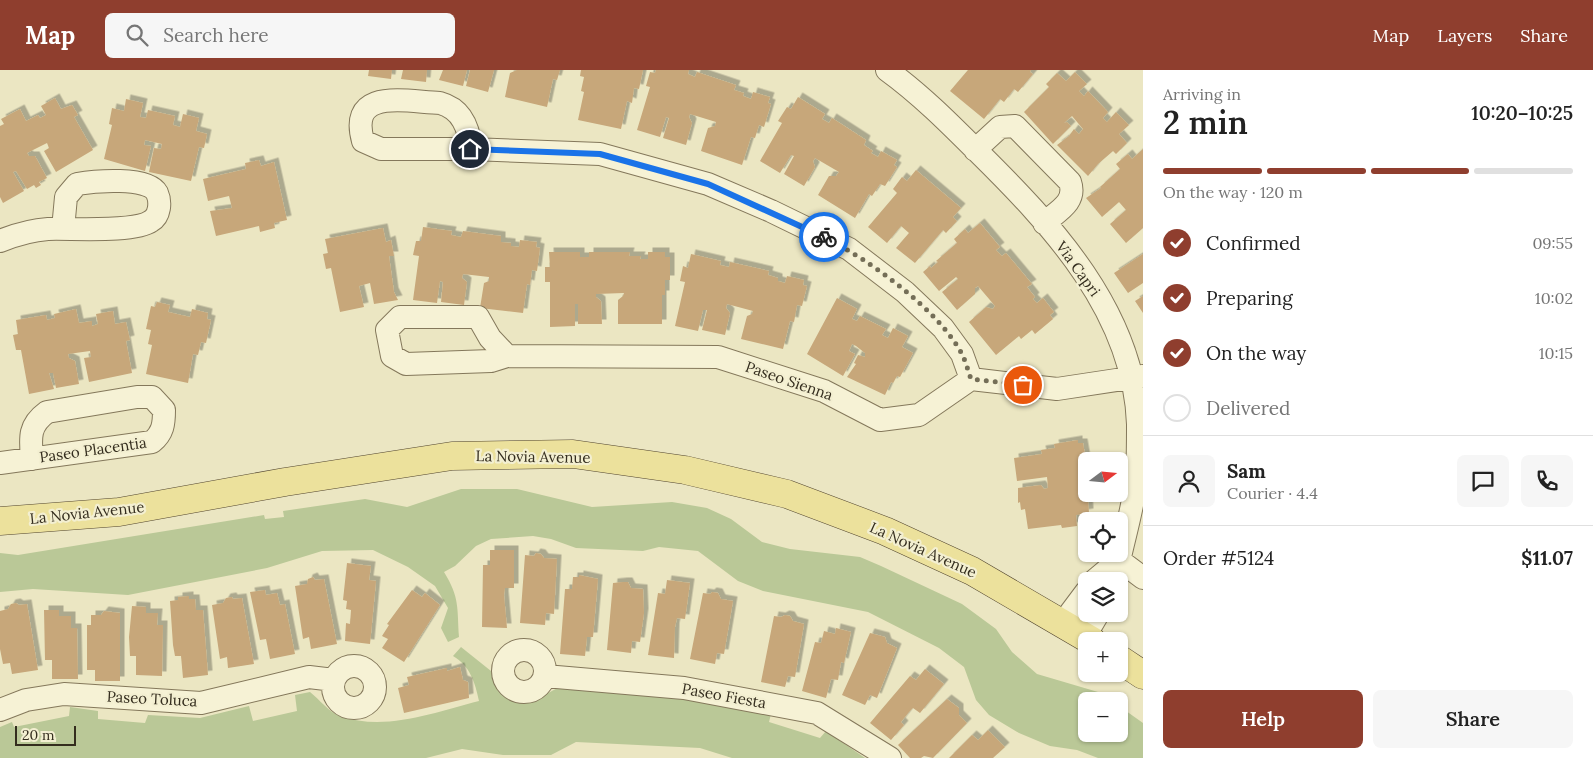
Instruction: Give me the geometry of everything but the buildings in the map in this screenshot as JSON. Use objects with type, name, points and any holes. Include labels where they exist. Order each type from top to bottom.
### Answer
[{"type":"main road","name":"La Novia Avenue","points":[[0,521],[119,512],[285,482],[452,456],[573,454],[685,470],[787,494],[885,531],[972,571],[1084,629]]},
{"type":"main road","points":[[1128,665],[1143,675]]},
{"type":"street","name":"Via Capri","points":[[887,70],[915,90],[1023,197],[1092,283],[1138,377],[1137,475],[1117,571]]},
{"type":"street","points":[[975,150],[1000,127],[1015,126],[1070,182],[1073,190],[1071,199],[1044,223]]},
{"type":"street","points":[[470,149],[600,154],[708,184],[771,211],[849,249],[905,292],[944,328],[962,354],[971,379],[1058,388],[1138,377]]},
{"type":"street","points":[[0,241],[26,233],[63,229]]},
{"type":"street","name":"Paseo Sienna","points":[[507,356],[490,338],[478,317],[400,317],[387,330],[392,356],[406,364],[491,362],[507,356],[718,358],[824,391],[880,420],[919,415],[971,379]]},
{"type":"street","name":"Paseo Placentia","points":[[0,463],[32,459],[152,442],[159,436],[164,424],[164,410],[152,397],[47,412],[36,420],[30,438],[32,459]]},
{"type":"street","points":[[1117,571],[1143,578]]},
{"type":"street","name":"Paseo Fiesta","points":[[545,676],[684,688],[817,713],[890,758]]},
{"type":"street","name":"Paseo Toluca","points":[[0,710],[26,700],[64,694],[201,703],[309,677],[334,680]]},
{"type":"green space","points":[[461,489],[517,489],[592,507],[672,502],[707,508],[731,519],[762,542],[790,549],[860,557],[962,604],[996,629],[1012,652],[1037,674],[1098,692],[1078,692],[1078,742],[1128,742],[1128,712],[1143,723],[1143,758],[1098,758],[1077,750],[1050,746],[1019,733],[989,715],[976,700],[964,667],[939,648],[868,612],[763,591],[738,581],[698,551],[659,547],[643,551],[576,548],[551,539],[533,536],[491,539],[476,546],[455,566],[444,572],[453,589],[457,603],[458,618],[459,637],[448,642],[441,628],[448,608],[435,586],[408,567],[373,550],[322,551],[267,568],[128,595],[33,589],[0,592],[0,553],[18,555],[264,515],[265,519],[284,517],[283,511],[365,499],[407,507]]},
{"type":"green space","points":[[461,647],[491,671],[498,690],[521,702],[537,699],[563,685],[682,697],[771,714],[769,722],[820,738],[826,731],[865,758],[732,758],[700,748],[576,742],[551,755],[503,755],[462,749],[426,758],[0,758],[0,727],[12,722],[14,727],[69,716],[70,707],[98,711],[98,719],[145,723],[148,715],[200,718],[249,706],[253,721],[297,711],[295,695],[310,692],[336,714],[357,720],[392,721],[428,715],[479,701],[471,675],[464,665],[453,656]]},
{"type":"way so far","points":[[824,237],[849,249],[905,292],[944,328],[962,354],[971,379],[1023,385]]},
{"type":"route","points":[[470,149],[600,154],[708,184],[771,211],[824,237]]}]
